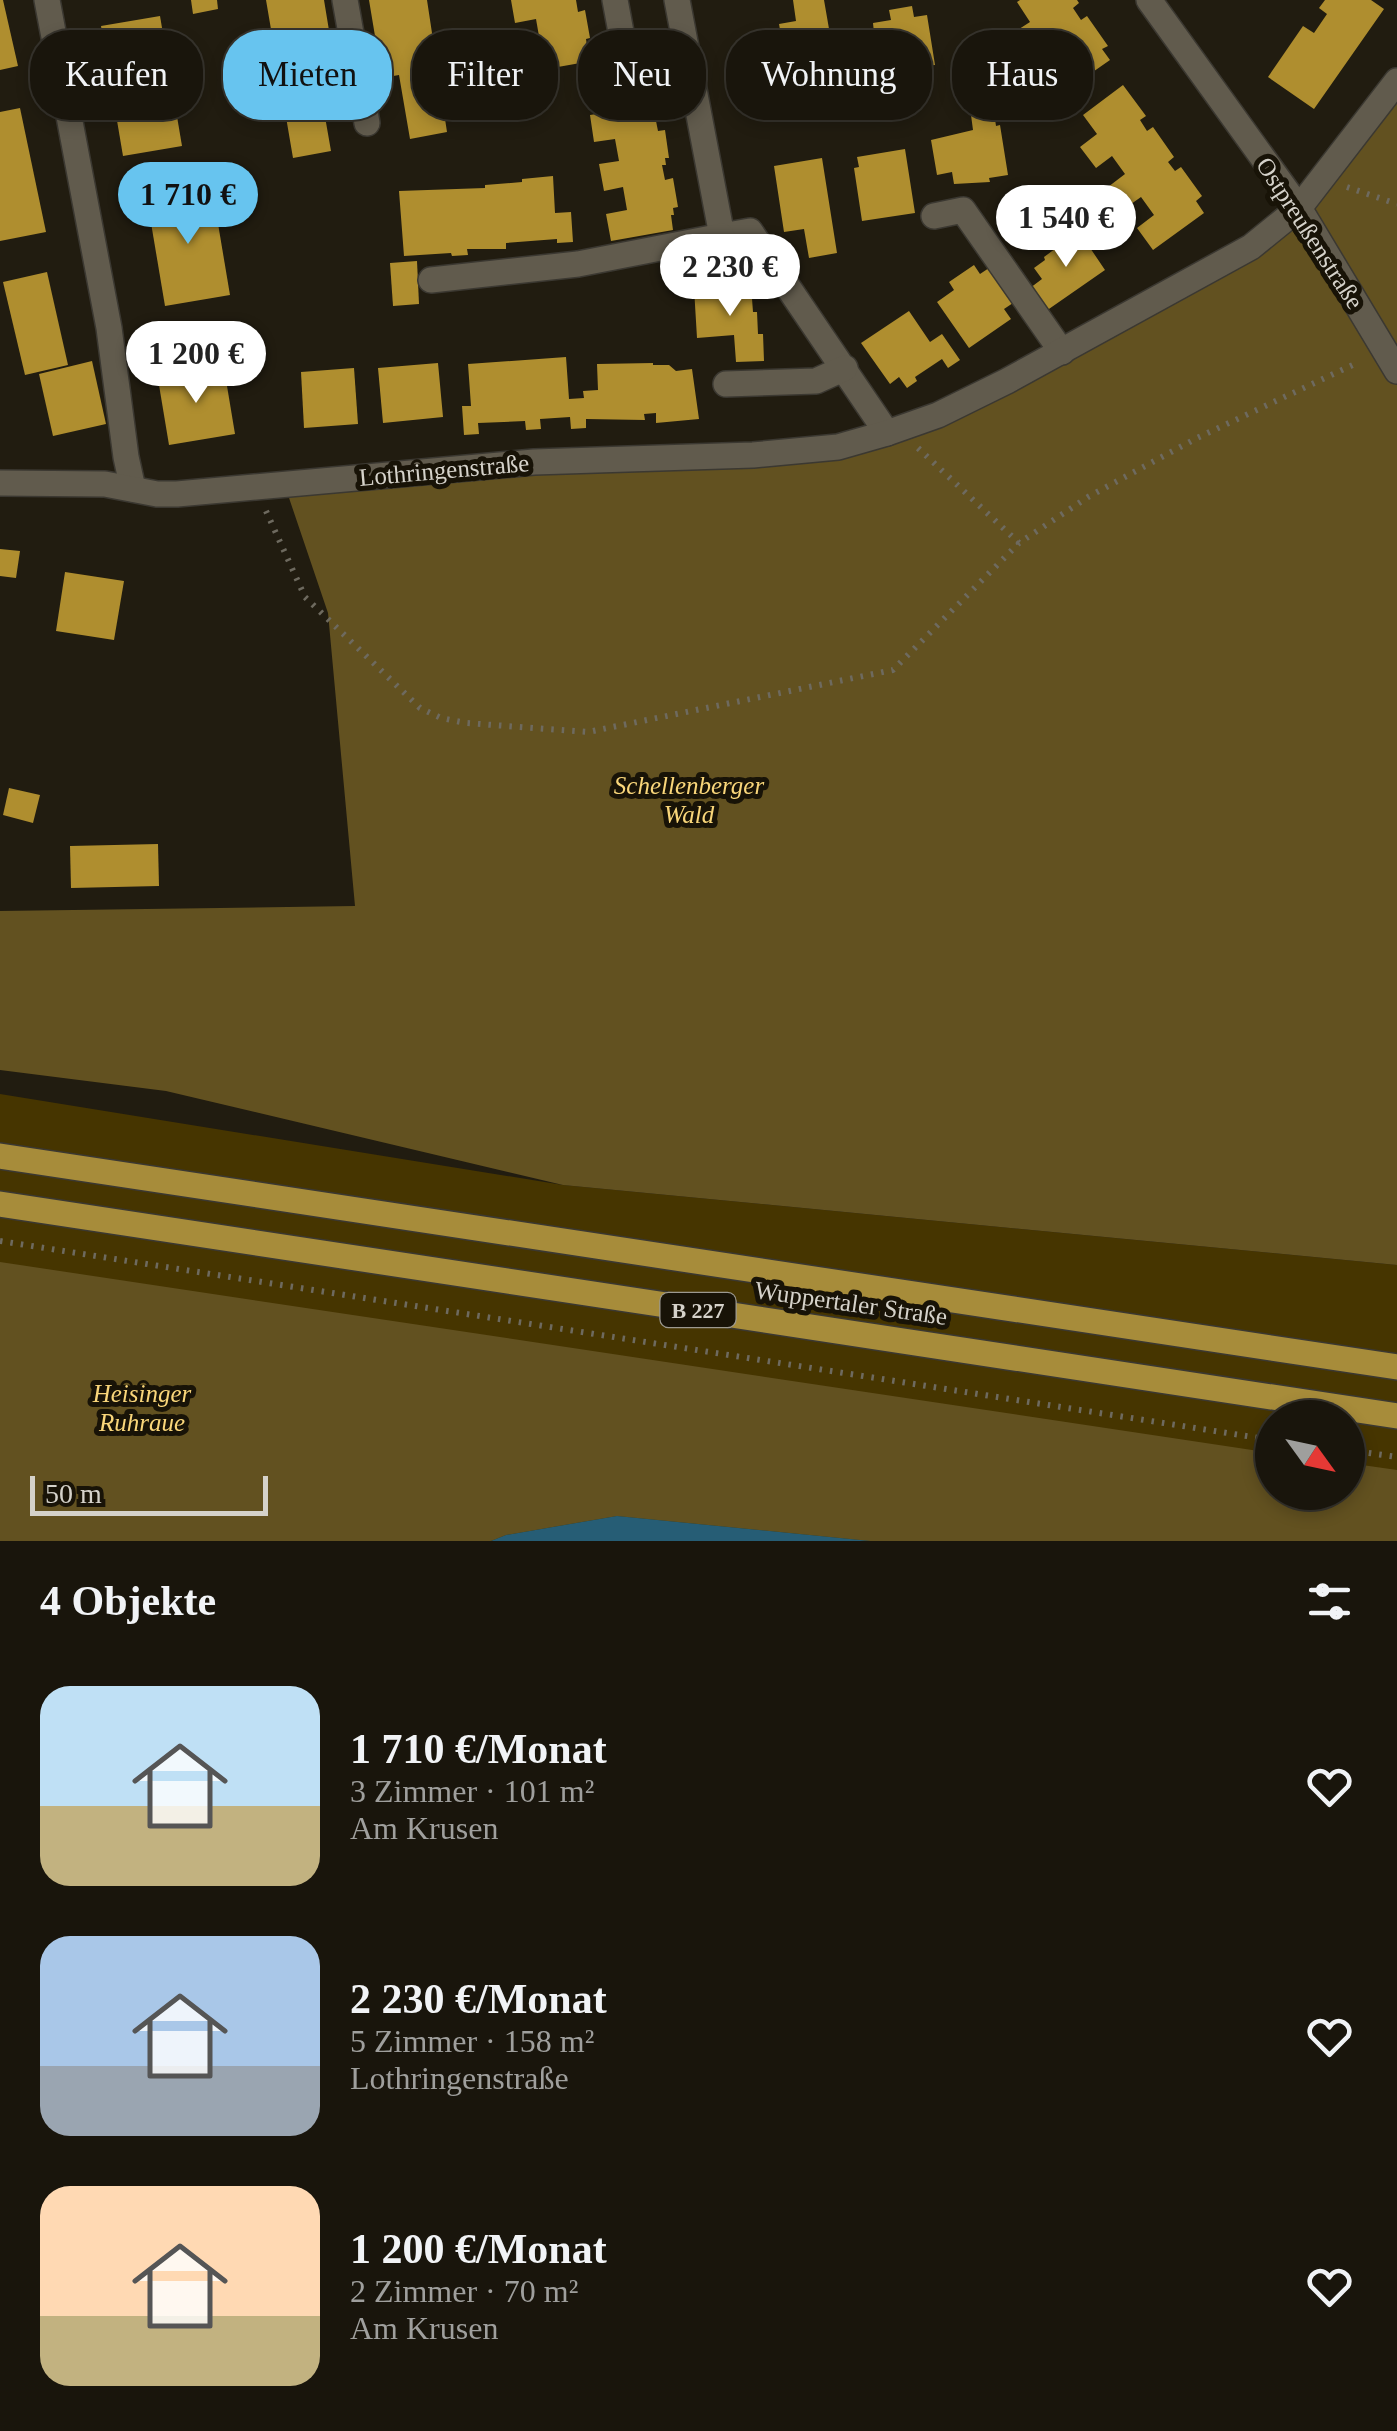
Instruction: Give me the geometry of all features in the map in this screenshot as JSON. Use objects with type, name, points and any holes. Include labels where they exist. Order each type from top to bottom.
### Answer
[{"type":"main road","name":"Wuppertaler Straße","points":[[0,1156],[1397,1366]]},
{"type":"main road","name":"Wuppertaler Straße","points":[[0,1204],[1397,1416]]},
{"type":"street","points":[[46,0],[109,328],[133,490]]},
{"type":"street","points":[[345,0],[367,123]]},
{"type":"street","points":[[615,0],[621,30]]},
{"type":"street","points":[[677,0],[682,30]]},
{"type":"street","name":"Ostpreußenstraße","points":[[1150,0],[1299,208],[1391,361]]},
{"type":"street","name":"Lothringenstraße","points":[[0,484],[105,484],[177,494],[534,462],[753,455],[838,447],[887,433],[938,415],[1238,255],[1299,208],[1397,81]]},
{"type":"street","points":[[699,120],[722,236]]},
{"type":"street","points":[[934,216],[962,210],[1062,352]]},
{"type":"street","points":[[431,280],[578,264],[750,231],[887,433]]},
{"type":"street","points":[[726,384],[816,380],[844,368]]},
{"type":"path","points":[[1323,176],[1370,197],[1397,204]]},
{"type":"path","points":[[256,486],[305,598],[420,708],[466,723],[588,732],[893,670],[1019,543],[1088,497],[1197,438],[1391,361]]},
{"type":"path","points":[[887,433],[913,444],[1019,543]]},
{"type":"path","points":[[0,1241],[1255,1437]]},
{"type":"path","points":[[1365,1452],[1397,1457]]},
{"type":"green space","name":"Schellenberger Wald","points":[[1397,93],[1397,1265],[563,1185],[166,1091],[0,1070],[0,911],[355,906],[328,613],[287,492],[836,452],[1216,275]]},
{"type":"green space","points":[[0,1094],[563,1185],[1397,1265],[1397,1541],[0,1541]]},
{"type":"green space","name":"Heisinger Ruhraue","points":[[0,1262],[1255,1450],[1255,1510],[1365,1510],[1365,1465],[1397,1470],[1397,1541],[870,1541],[617,1516],[491,1541],[0,1541]]},
{"type":"water","points":[[617,1516],[870,1541],[491,1541]]},
{"type":"building","points":[[0,0],[18,66],[0,70]]},
{"type":"building","points":[[191,0],[217,0],[218,9],[193,14]]},
{"type":"building","points":[[266,0],[324,0],[329,30],[271,30]]},
{"type":"building","points":[[369,0],[427,0],[432,30],[412,30],[412,120],[445,120],[447,132],[410,139],[399,75],[392,76],[392,30],[374,30]]},
{"type":"building","points":[[511,0],[576,0],[578,12],[585,10],[589,30],[578,30],[578,63],[558,67],[558,30],[538,30],[536,19],[515,23]]},
{"type":"building","points":[[793,0],[824,0],[829,30],[780,30],[779,24],[796,21]]},
{"type":"building","points":[[1077,0],[1079,3],[1073,8],[1081,20],[1087,16],[1108,46],[1102,49],[1110,60],[1093,72],[1093,30],[1018,30],[1030,22],[1017,2]]},
{"type":"building","points":[[1325,0],[1371,0],[1384,9],[1314,109],[1268,77],[1303,26],[1314,33],[1327,14],[1319,8]]},
{"type":"building","points":[[912,6],[914,17],[927,15],[929,30],[874,30],[873,23],[891,20],[889,10]]},
{"type":"building","points":[[160,16],[162,30],[102,30],[101,26]]},
{"type":"building","points":[[1123,85],[1146,116],[1140,120],[1147,131],[1153,127],[1174,157],[1168,162],[1175,171],[1181,167],[1202,196],[1196,201],[1204,213],[1153,250],[1137,228],[1154,215],[1141,197],[1124,209],[1108,187],[1125,174],[1112,156],[1096,168],[1080,147],[1097,134],[1087,120],[1093,120],[1093,108]]},
{"type":"building","points":[[20,108],[46,232],[0,241],[0,112]]},
{"type":"building","points":[[117,120],[178,120],[182,146],[123,156]]},
{"type":"building","points":[[287,120],[326,120],[331,151],[293,158]]},
{"type":"building","points":[[591,120],[656,120],[658,131],[665,130],[669,158],[662,165],[665,180],[673,178],[678,207],[673,208],[671,215],[673,230],[611,241],[606,214],[627,210],[623,187],[604,191],[599,164],[619,161],[615,139],[594,142]]},
{"type":"building","points":[[972,120],[995,120],[996,126],[1000,125],[1008,175],[989,178],[990,182],[954,184],[952,172],[937,175],[931,140],[973,130]]},
{"type":"building","points":[[905,149],[915,213],[862,221],[854,168],[859,167],[857,157]]},
{"type":"building","points":[[822,158],[837,253],[809,258],[804,229],[784,232],[774,166]]},
{"type":"building","points":[[553,176],[555,213],[571,212],[573,242],[557,243],[557,239],[506,243],[506,249],[467,249],[468,255],[404,256],[399,191],[485,188]]},
{"type":"building","points":[[212,188],[230,295],[165,306],[147,199]]},
{"type":"building","points":[[1078,230],[1105,270],[1046,311],[1030,288],[1042,279],[1034,268],[1063,243],[1063,233]]},
{"type":"building","points":[[417,261],[419,304],[393,306],[390,263]]},
{"type":"building","points":[[974,265],[980,274],[992,266],[1016,301],[1004,309],[1011,319],[969,348],[937,302],[954,290],[949,282]]},
{"type":"building","points":[[47,272],[68,365],[25,375],[3,282]]},
{"type":"building","points":[[751,285],[758,334],[763,334],[764,361],[736,362],[734,335],[697,338],[694,288]]},
{"type":"building","points":[[909,311],[930,342],[942,334],[960,360],[948,368],[942,359],[915,377],[917,381],[907,388],[899,377],[890,384],[861,343]]},
{"type":"building","points":[[566,357],[569,399],[584,398],[583,391],[598,390],[597,364],[653,363],[669,365],[676,371],[692,369],[699,419],[656,423],[656,413],[644,414],[645,420],[586,419],[586,428],[571,429],[570,417],[540,419],[541,429],[526,430],[525,421],[478,423],[479,434],[464,435],[462,406],[471,406],[468,364]]},
{"type":"building","points":[[92,361],[106,424],[53,436],[39,374]]},
{"type":"building","points":[[438,363],[443,417],[383,423],[378,368]]},
{"type":"building","points":[[224,368],[235,434],[169,445],[158,379]]},
{"type":"building","points":[[354,368],[358,424],[304,428],[301,372]]},
{"type":"building","points":[[0,549],[20,551],[16,578],[0,576]]},
{"type":"building","points":[[65,572],[124,581],[114,640],[56,631]]},
{"type":"building","points":[[9,788],[40,795],[33,823],[3,815]]},
{"type":"building","points":[[158,844],[159,886],[71,888],[70,846]]}]
